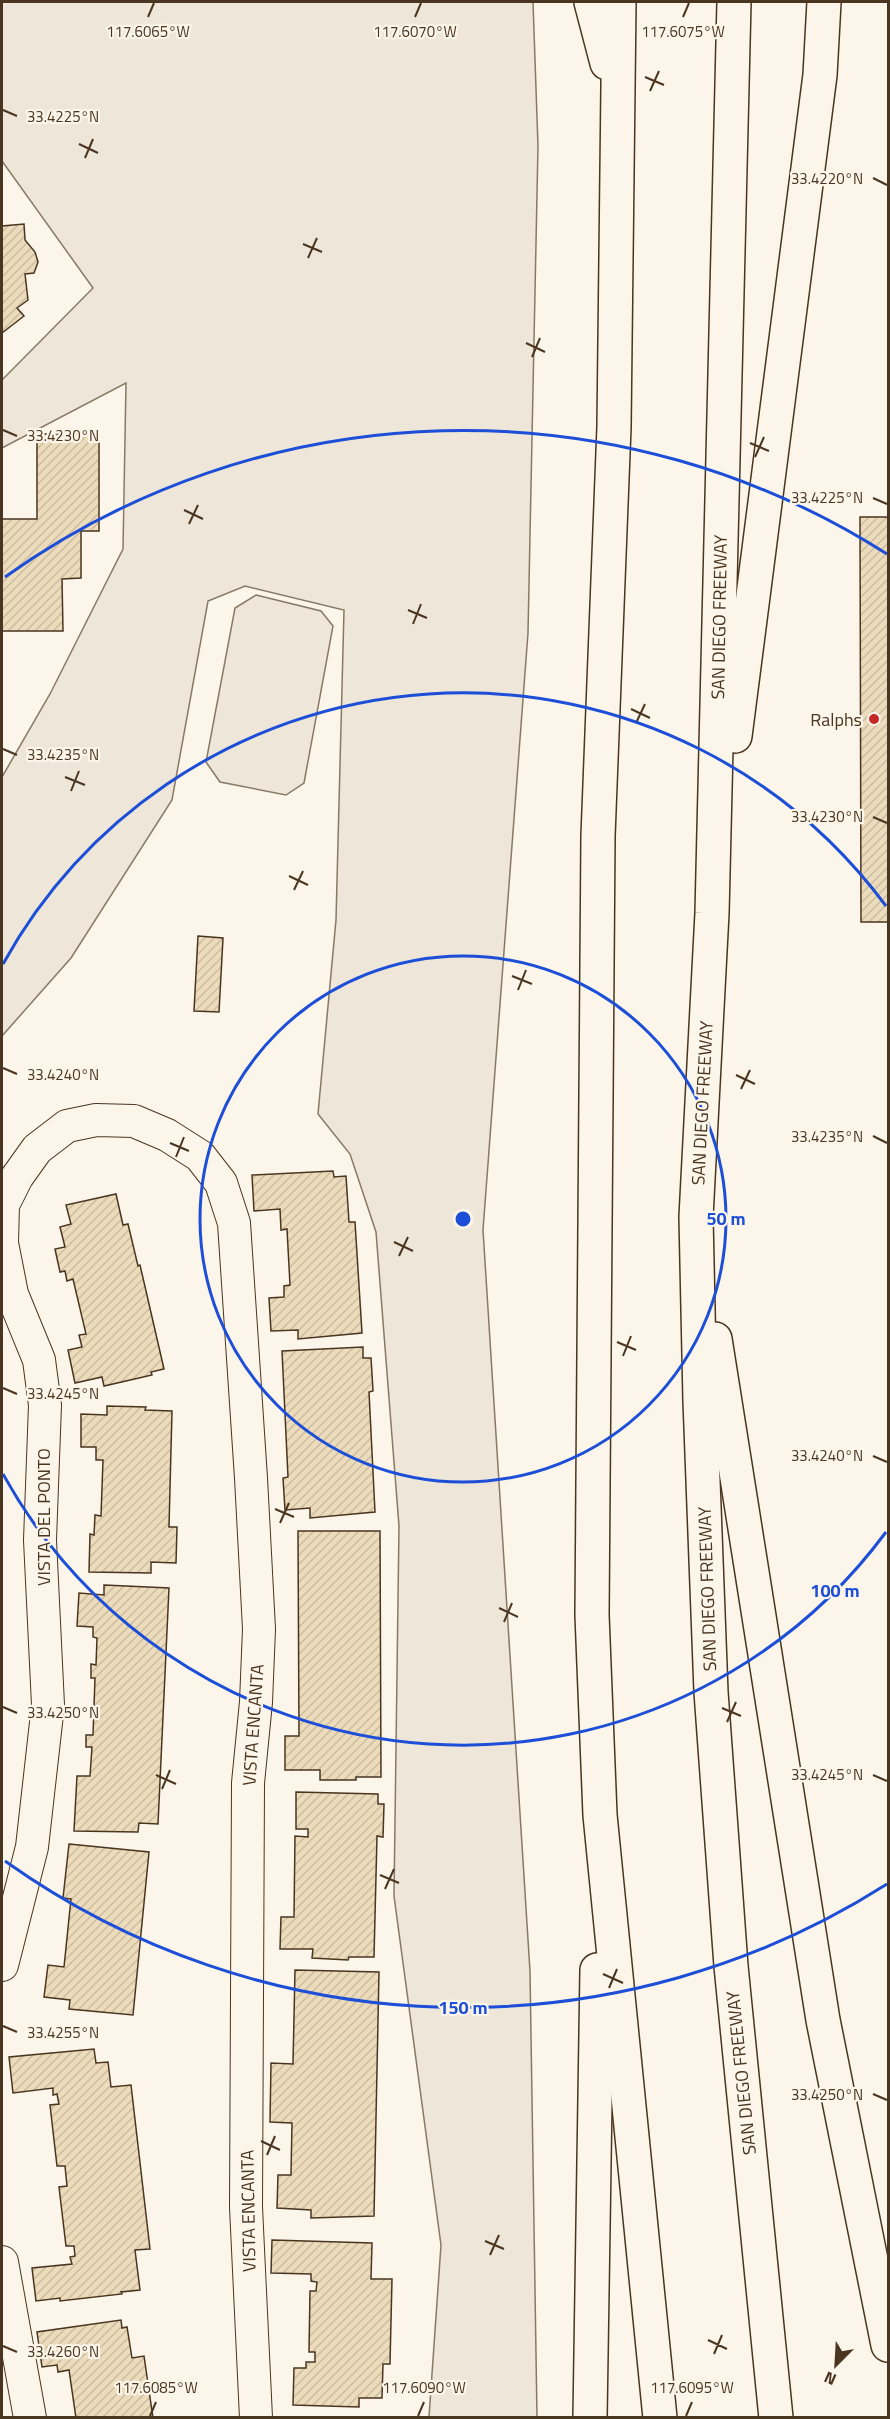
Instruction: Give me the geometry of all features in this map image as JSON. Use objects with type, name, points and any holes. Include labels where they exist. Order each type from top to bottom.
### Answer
[{"type":"highway","points":[[591,2],[619,108]]},
{"type":"highway","points":[[590,2418],[600,1815],[592,1615],[598,836],[614,427],[619,2]]},
{"type":"highway","name":"SAN DIEGO FREEWAY","points":[[734,2],[712,913],[696,1217],[700,1401],[711,1692],[731,1966],[776,2418]]},
{"type":"highway","points":[[712,913],[820,75],[824,2]]},
{"type":"highway","points":[[696,1217],[823,2020],[888,2345]]},
{"type":"highway","points":[[600,1815],[660,2418]]},
{"type":"street","name":"VISTA DEL PONTO","points":[[2,1965],[32,1847],[48,1704],[40,1540],[45,1405],[39,1360],[12,1294],[2,1243],[3,1205],[17,1177],[37,1149],[67,1126],[96,1120]]},
{"type":"street","name":"VISTA ENCANTA","points":[[96,1120],[134,1121],[167,1135],[200,1156],[221,1183],[234,1223],[259,1629],[256,1702],[248,1783],[246,2196],[256,2418]]},
{"type":"street","points":[[2,2262],[30,2418]]},
{"type":"shaded area","points":[[2,2],[533,2],[538,146],[528,633],[483,1230],[530,1971],[537,2417],[429,2417],[441,2245],[394,1896],[399,1526],[376,1232],[350,1154],[318,1114],[336,920],[344,610],[245,586],[208,601],[172,800],[71,958],[2,1036],[2,777],[50,694],[123,549],[126,383],[2,448],[2,380],[93,288],[2,161]]},
{"type":"shaded area","points":[[256,595],[321,611],[333,626],[304,783],[286,795],[220,782],[206,762],[235,608]]},
{"type":"building","points":[[24,224],[25,240],[35,252],[38,262],[34,273],[25,274],[28,300],[17,308],[24,316],[2,333],[2,226]]},
{"type":"building","points":[[37,434],[99,434],[99,531],[81,531],[81,578],[62,579],[63,631],[2,631],[2,519],[37,519]]},
{"type":"building","name":"Ralphs","points":[[860,517],[888,517],[888,922],[861,922]]},
{"type":"building","points":[[198,936],[223,938],[219,1012],[194,1011]]},
{"type":"building","points":[[333,1171],[334,1177],[346,1176],[349,1222],[355,1222],[362,1333],[298,1339],[298,1330],[271,1331],[269,1298],[284,1297],[284,1286],[290,1285],[287,1229],[281,1230],[280,1209],[254,1211],[252,1175]]},
{"type":"building","points":[[116,1194],[123,1225],[128,1224],[138,1266],[140,1265],[164,1369],[151,1372],[152,1375],[104,1386],[102,1377],[75,1383],[68,1350],[82,1347],[79,1335],[86,1334],[73,1279],[67,1281],[65,1271],[60,1272],[55,1249],[65,1247],[60,1227],[71,1224],[66,1205]]},
{"type":"building","points":[[363,1347],[363,1358],[371,1358],[373,1391],[369,1392],[375,1512],[310,1518],[310,1508],[285,1510],[283,1478],[288,1477],[282,1351]]},
{"type":"building","points":[[107,1406],[146,1407],[145,1410],[172,1411],[169,1527],[177,1527],[176,1563],[151,1562],[151,1573],[89,1572],[90,1534],[94,1535],[95,1515],[101,1516],[103,1460],[96,1460],[96,1447],[81,1447],[81,1414],[107,1415]]},
{"type":"building","points":[[298,1531],[380,1531],[381,1777],[320,1780],[320,1770],[285,1770],[285,1736],[299,1736]]},
{"type":"building","points":[[104,1585],[169,1588],[158,1824],[139,1823],[138,1832],[74,1831],[77,1776],[90,1776],[92,1747],[86,1747],[86,1735],[93,1735],[95,1678],[91,1678],[91,1664],[96,1665],[97,1638],[93,1637],[93,1627],[77,1626],[79,1593],[104,1595]]},
{"type":"building","points":[[296,1792],[378,1794],[378,1804],[384,1804],[383,1837],[377,1836],[374,1957],[349,1957],[348,1960],[312,1958],[313,1949],[280,1949],[281,1917],[294,1917],[295,1836],[308,1837],[308,1829],[296,1829]]},
{"type":"building","points":[[69,1844],[149,1852],[133,2015],[69,2009],[70,2000],[44,1997],[48,1965],[64,1967],[71,1899],[63,1898]]},
{"type":"building","points":[[295,1970],[379,1972],[374,2216],[311,2218],[311,2210],[277,2208],[278,2175],[291,2175],[292,2123],[270,2122],[271,2063],[293,2064]]},
{"type":"building","points":[[94,2049],[96,2063],[108,2062],[111,2087],[131,2085],[150,2249],[135,2250],[140,2290],[60,2301],[60,2298],[36,2301],[32,2268],[72,2264],[70,2257],[75,2256],[74,2246],[66,2246],[59,2187],[67,2186],[65,2166],[57,2166],[50,2105],[59,2104],[57,2094],[53,2095],[53,2088],[13,2093],[9,2057]]},
{"type":"building","points":[[272,2240],[372,2243],[371,2279],[392,2279],[390,2364],[383,2364],[382,2398],[359,2398],[359,2407],[293,2405],[294,2368],[306,2368],[306,2362],[315,2362],[315,2352],[309,2352],[310,2291],[316,2291],[317,2282],[311,2281],[311,2274],[271,2273]]},
{"type":"building","points":[[121,2320],[122,2328],[127,2327],[132,2358],[144,2356],[153,2418],[76,2418],[69,2370],[58,2372],[57,2365],[42,2367],[37,2332]]},
{"type":"place","name":"Ralphs","points":[[874,719]]}]
